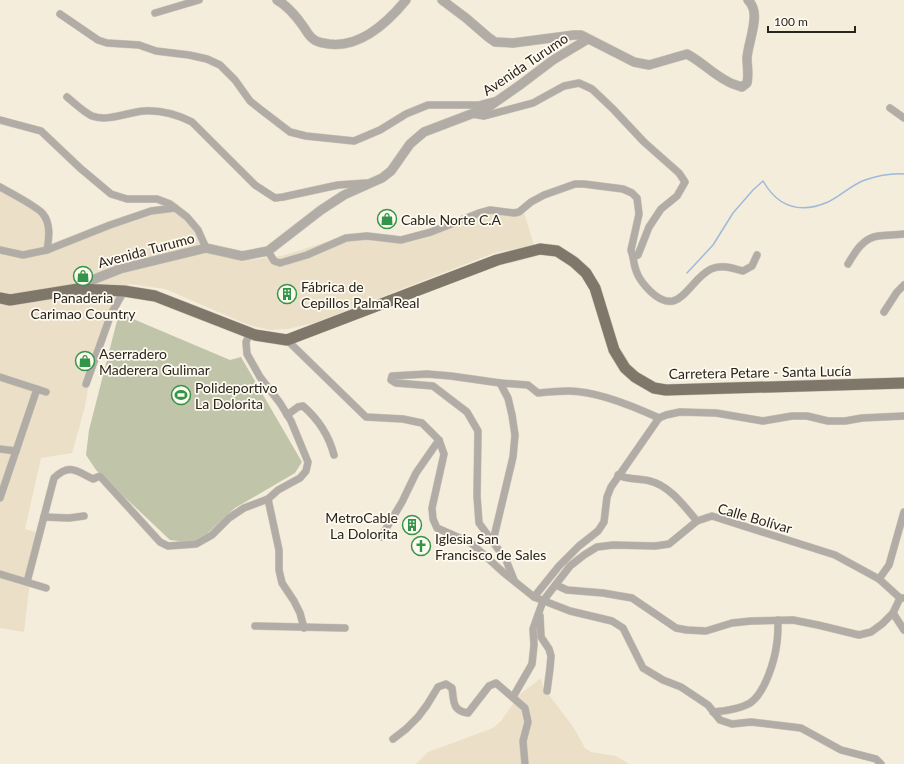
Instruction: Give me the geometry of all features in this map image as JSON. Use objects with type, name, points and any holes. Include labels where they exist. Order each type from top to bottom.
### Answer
[{"type":"main road","name":"Carretera Petare - Santa Lucía","points":[[0,298],[10,300],[78,290],[124,291],[156,296],[255,335],[287,340],[497,260],[540,249],[557,251],[574,262],[586,273],[595,288],[614,350],[625,368],[654,388],[666,390],[904,383]]},
{"type":"street","points":[[155,13],[199,0]]},
{"type":"street","points":[[277,0],[298,18],[312,38],[319,42],[337,45],[363,38],[392,17],[406,0]]},
{"type":"street","points":[[442,0],[466,18],[488,38],[495,42],[513,43],[574,35],[582,35],[588,39]]},
{"type":"street","name":"Avenida Turumo","points":[[78,290],[87,282],[120,270],[206,248],[242,256],[268,251],[321,210],[344,195],[382,178],[391,171],[410,144],[424,132],[487,108],[553,60],[588,39],[634,62],[649,65],[687,54],[698,60],[714,74],[728,82],[742,87],[747,83],[748,53],[754,23],[754,9],[748,0]]},
{"type":"street","points":[[60,14],[98,40],[107,43],[139,45],[156,51],[207,59],[220,65],[235,80],[250,101],[260,110],[290,132],[306,136],[354,141],[380,130],[406,114],[428,106],[478,105],[502,98]]},
{"type":"street","points":[[470,114],[484,116],[533,103],[564,86],[579,83],[592,89],[614,109],[644,142],[679,173],[685,182],[677,196],[661,209],[649,226],[638,255],[633,257]]},
{"type":"street","points":[[67,97],[92,116],[105,118],[145,111],[166,113],[192,122],[255,185],[275,198],[283,198],[338,185],[370,183]]},
{"type":"street","points":[[890,108],[904,118]]},
{"type":"street","points":[[0,120],[41,131],[80,168],[111,194],[127,199],[157,199],[170,204],[187,217],[198,230],[206,248]]},
{"type":"street","points":[[268,251],[274,261],[280,263],[307,255],[346,238],[367,236],[401,240],[431,232],[490,210],[514,214],[520,212],[531,202],[544,195],[575,184],[584,184],[623,189],[636,198],[639,214],[631,250],[635,271],[642,284],[657,298],[665,302],[679,299],[712,268],[727,266],[743,271],[752,266],[757,255]]},
{"type":"street","points":[[0,187],[42,213],[47,222],[50,235],[47,250]]},
{"type":"street","points":[[0,250],[23,255],[47,250],[110,225],[151,211],[175,208]]},
{"type":"street","points":[[848,264],[857,250],[872,238],[904,234]]},
{"type":"street","points":[[884,312],[897,292],[904,285]]},
{"type":"street","points":[[86,384],[111,314],[124,291]]},
{"type":"street","points":[[27,582],[54,478],[66,469],[74,469],[93,479],[100,476],[160,542],[168,546],[196,544],[212,535],[229,518],[244,508],[268,499],[278,490],[300,478],[306,471],[308,462],[287,415],[280,403],[260,377],[247,354],[246,342],[250,333]]},
{"type":"street","points":[[287,340],[366,418],[403,419],[422,423],[439,440],[444,454],[432,508],[433,518],[437,528],[471,543],[534,597],[570,611],[612,621],[624,628],[643,668],[663,680],[681,687],[708,706],[720,720],[732,724],[751,722],[801,728],[841,750],[876,759],[880,764]]},
{"type":"street","points":[[515,582],[506,560],[479,523],[477,496],[478,430],[467,412],[433,386],[396,383],[391,380],[392,376],[427,374],[451,376],[500,383],[528,385],[538,393],[570,391],[590,393],[626,404],[659,418]]},
{"type":"street","points":[[0,377],[46,392]]},
{"type":"street","points":[[493,541],[513,457],[515,435],[508,398],[500,383]]},
{"type":"street","points":[[0,498],[37,389]]},
{"type":"street","points":[[287,415],[298,407],[303,406],[311,413],[331,441],[334,455]]},
{"type":"street","points":[[534,597],[559,566],[579,546],[598,531],[604,522],[607,496],[618,476],[647,438],[659,418],[680,412],[716,413],[763,421],[792,416],[807,416],[828,421],[845,421],[862,418],[904,416]]},
{"type":"street","points":[[381,537],[402,502],[416,473],[439,440]]},
{"type":"street","points":[[0,449],[16,450]]},
{"type":"street","points":[[618,476],[650,481],[664,487],[697,521]]},
{"type":"street","points":[[268,499],[279,550],[279,570],[282,583],[300,613],[304,628]]},
{"type":"street","points":[[879,579],[888,565],[904,512]]},
{"type":"street","points":[[44,517],[69,518],[84,516]]},
{"type":"street","name":"Calle Bolívar","points":[[543,601],[570,566],[597,547],[613,545],[655,546],[669,544],[697,521],[712,516],[835,555],[879,579],[902,598]]},
{"type":"street","points":[[0,574],[46,588]]},
{"type":"street","points":[[556,585],[567,590],[603,593],[632,598],[676,628],[687,630],[706,630],[732,623],[793,620],[859,636],[871,632],[893,613],[902,598]]},
{"type":"street","points":[[513,697],[532,664],[534,645],[533,629],[540,613],[543,601]]},
{"type":"street","points":[[540,613],[541,637],[549,649],[551,656],[547,691]]},
{"type":"street","points":[[893,613],[904,630]]},
{"type":"street","points":[[713,712],[735,708],[749,703],[758,695],[770,672],[778,642],[778,620]]},
{"type":"street","points":[[256,626],[345,628]]},
{"type":"street","points":[[392,739],[406,729],[418,717],[438,688],[446,684],[452,688],[456,708],[460,712],[468,713],[489,686],[496,683],[525,708],[528,722],[523,741],[525,763]]},
{"type":"shaded area","points":[[0,190],[34,211],[42,219],[45,223],[48,253],[73,244],[138,212],[175,212],[184,219],[201,239],[202,247],[233,258],[251,260],[281,256],[339,238],[400,240],[473,215],[523,209],[534,245],[494,253],[314,323],[288,329],[270,330],[246,324],[165,289],[129,284],[125,295],[103,327],[95,347],[85,407],[72,453],[41,458],[25,529],[39,533],[31,574],[24,632],[0,628]]},
{"type":"shaded area","points":[[541,678],[543,687],[574,728],[585,748],[591,752],[616,756],[629,764],[416,764],[428,752],[493,728],[501,721],[519,695]]},
{"type":"green space","name":"Polideportivo La Dolorita","points":[[119,313],[230,360],[241,357],[302,462],[295,473],[235,508],[197,543],[170,540],[96,470],[86,455],[89,430]]},
{"type":"waterway","points":[[687,273],[713,245],[733,213],[763,181],[769,190],[783,202],[791,206],[808,207],[818,206],[828,202],[865,180],[884,175],[904,174]]},
{"type":"place","name":"Cable Norte C.A","points":[[387,219]]},
{"type":"place","name":"Panaderia Carimao Country","points":[[83,276]]},
{"type":"place","name":"Fábrica de Cepillos Palma Real","points":[[287,294]]},
{"type":"place","name":"Aserradero Maderera Gulimar","points":[[85,361]]},
{"type":"place","name":"Polideportivo La Dolorita","points":[[181,395]]},
{"type":"place","name":"MetroCable La Dolorita","points":[[412,525]]},
{"type":"place","name":"Iglesia San Francisco de Sales","points":[[421,546]]}]
